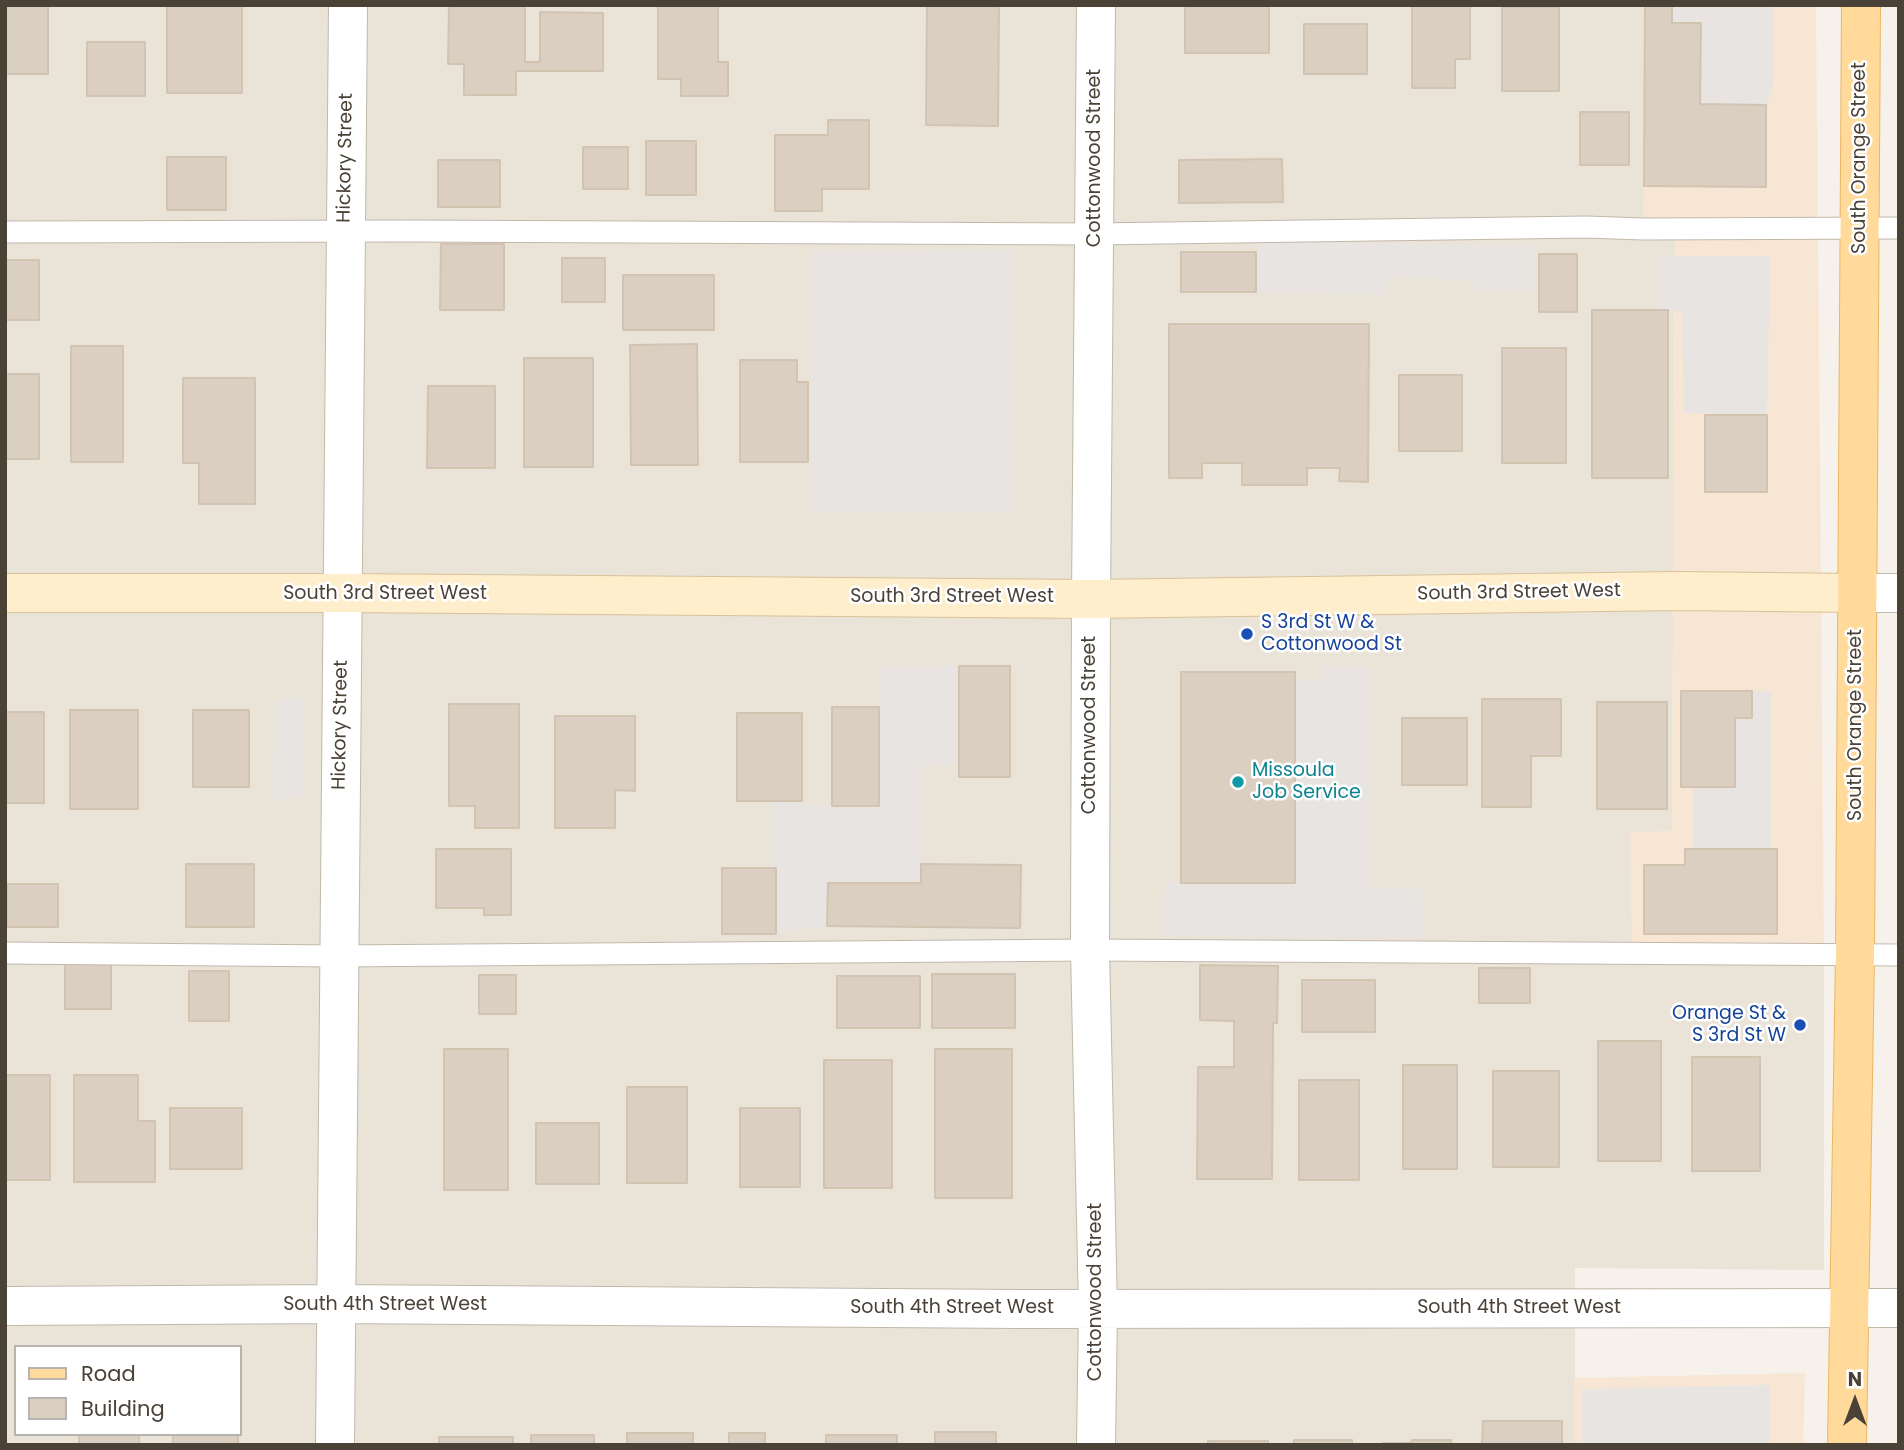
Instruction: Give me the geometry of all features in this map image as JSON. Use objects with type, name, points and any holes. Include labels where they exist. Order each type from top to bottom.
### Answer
[{"type":"main road","name":"South Orange Street","points":[[1847,1445],[1854,955],[1861,5]]},
{"type":"main road","name":"South 3rd Street West","points":[[5,593],[1091,598],[1676,591],[1857,593]]},
{"type":"street","name":"Hickory Street","points":[[335,1445],[348,5]]},
{"type":"street","name":"Cottonwood Street","points":[[1096,5],[1090,950],[1098,1309],[1096,1445]]},
{"type":"street","name":"South 3rd Street West","points":[[1857,593],[1899,593]]},
{"type":"street","name":"South 4th Street West","points":[[5,1306],[335,1304],[1098,1309],[1899,1308]]},
{"type":"lane","points":[[5,232],[1094,234],[1586,227],[1899,228]]},
{"type":"lane","points":[[5,953],[338,956],[1090,950],[1899,955]]},
{"type":"shaded area","points":[[5,5],[1646,5],[1675,229],[1672,832],[1631,832],[1824,955],[1824,1270],[1575,1268],[1575,1445],[5,1445]]},
{"type":"shaded area","points":[[1646,5],[1816,5],[1824,955],[1632,953],[1630,832],[1672,831],[1675,230],[1643,229]]},
{"type":"shaded area","points":[[1672,5],[1774,5],[1773,88],[1766,105],[1700,104],[1701,23],[1672,23]]},
{"type":"shaded area","points":[[1261,242],[1534,245],[1534,290],[1474,290],[1474,280],[1388,277],[1388,295],[1256,292],[1256,252]]},
{"type":"shaded area","points":[[1012,250],[1013,513],[811,511],[811,251]]},
{"type":"shaded area","points":[[1657,256],[1770,256],[1767,415],[1684,413],[1682,311],[1657,310]]},
{"type":"shaded area","points":[[959,666],[959,764],[921,765],[921,883],[828,883],[827,926],[776,934],[776,869],[770,868],[772,801],[832,806],[879,805],[879,668]]},
{"type":"shaded area","points":[[1321,666],[1369,668],[1370,887],[1421,888],[1424,937],[1163,936],[1165,882],[1294,883],[1295,680],[1321,678]]},
{"type":"shaded area","points":[[1752,691],[1771,691],[1771,849],[1693,849],[1693,787],[1735,718],[1752,718]]},
{"type":"shaded area","points":[[306,697],[305,796],[273,801],[275,700]]},
{"type":"shaded area","points":[[1805,1373],[1803,1445],[1575,1445],[1574,1378]]},
{"type":"shaded area","points":[[1769,1385],[1769,1445],[1582,1445],[1582,1389]]},
{"type":"building","points":[[5,5],[48,5],[48,74],[5,74]]},
{"type":"building","points":[[167,5],[242,5],[242,93],[167,93]]},
{"type":"building","points":[[449,5],[525,5],[525,62],[540,62],[540,12],[603,13],[603,71],[516,71],[516,95],[464,95],[464,64],[448,64]]},
{"type":"building","points":[[658,5],[718,5],[718,62],[728,62],[728,96],[681,96],[681,79],[658,79]]},
{"type":"building","points":[[927,5],[999,5],[998,126],[926,125]]},
{"type":"building","points":[[1185,5],[1269,5],[1269,53],[1185,53]]},
{"type":"building","points":[[1412,5],[1470,5],[1470,59],[1455,59],[1455,88],[1412,88]]},
{"type":"building","points":[[1645,5],[1672,5],[1672,23],[1701,23],[1700,104],[1766,105],[1766,187],[1644,186]]},
{"type":"building","points":[[1502,7],[1559,7],[1559,91],[1502,91]]},
{"type":"building","points":[[1304,24],[1367,24],[1367,74],[1304,74]]},
{"type":"building","points":[[87,42],[145,42],[145,96],[87,96]]},
{"type":"building","points":[[1580,112],[1629,112],[1629,165],[1580,165]]},
{"type":"building","points":[[828,120],[869,120],[869,189],[822,189],[822,211],[775,211],[775,135],[828,135]]},
{"type":"building","points":[[646,141],[696,141],[696,195],[646,195]]},
{"type":"building","points":[[583,147],[628,147],[628,189],[583,189]]},
{"type":"building","points":[[167,157],[226,157],[226,210],[167,210]]},
{"type":"building","points":[[1282,159],[1283,202],[1179,203],[1179,160]]},
{"type":"building","points":[[438,160],[500,160],[500,207],[438,207]]},
{"type":"building","points":[[441,244],[504,244],[504,310],[440,310]]},
{"type":"building","points":[[1181,252],[1256,252],[1256,292],[1181,292]]},
{"type":"building","points":[[1539,254],[1577,254],[1577,312],[1539,312]]},
{"type":"building","points":[[562,258],[605,258],[605,302],[562,302]]},
{"type":"building","points":[[5,260],[39,260],[39,320],[5,320]]},
{"type":"building","points":[[623,275],[714,275],[714,330],[623,330]]},
{"type":"building","points":[[1592,310],[1668,310],[1668,478],[1592,478]]},
{"type":"building","points":[[1169,324],[1369,324],[1368,482],[1339,481],[1340,468],[1307,468],[1307,485],[1242,485],[1242,463],[1202,463],[1202,478],[1169,478]]},
{"type":"building","points":[[697,344],[698,465],[631,465],[630,345]]},
{"type":"building","points":[[71,346],[123,346],[123,462],[71,462]]},
{"type":"building","points":[[1502,348],[1566,348],[1566,463],[1502,463]]},
{"type":"building","points":[[524,358],[593,358],[593,467],[524,467]]},
{"type":"building","points":[[740,360],[797,360],[797,382],[808,382],[808,462],[740,462]]},
{"type":"building","points":[[5,374],[39,374],[39,459],[5,459]]},
{"type":"building","points":[[1399,375],[1462,375],[1462,451],[1399,451]]},
{"type":"building","points":[[183,378],[255,378],[255,504],[199,504],[199,463],[183,463]]},
{"type":"building","points":[[428,386],[495,386],[495,468],[427,468]]},
{"type":"building","points":[[1705,415],[1767,415],[1767,492],[1705,492]]},
{"type":"building","points":[[959,666],[1010,666],[1010,777],[959,777]]},
{"type":"building","name":"Missoula Job Service","points":[[1181,672],[1295,672],[1295,883],[1181,883]]},
{"type":"building","points":[[1681,691],[1752,691],[1752,718],[1735,718],[1735,787],[1681,787]]},
{"type":"building","points":[[1482,699],[1561,699],[1561,756],[1531,756],[1531,807],[1482,807]]},
{"type":"building","points":[[1597,702],[1667,702],[1667,809],[1597,809]]},
{"type":"building","points":[[449,704],[519,704],[519,828],[475,828],[475,806],[449,806]]},
{"type":"building","points":[[832,707],[879,707],[879,806],[832,806]]},
{"type":"building","points":[[70,710],[138,710],[138,809],[70,809]]},
{"type":"building","points":[[193,710],[249,710],[249,787],[193,787]]},
{"type":"building","points":[[5,712],[44,712],[44,803],[5,803]]},
{"type":"building","points":[[737,713],[802,713],[802,801],[737,801]]},
{"type":"building","points":[[555,716],[635,716],[635,791],[615,790],[615,828],[555,828]]},
{"type":"building","points":[[1402,718],[1467,718],[1467,785],[1402,785]]},
{"type":"building","points":[[436,849],[511,849],[511,915],[484,915],[484,908],[436,908]]},
{"type":"building","points":[[1685,849],[1777,849],[1777,934],[1644,934],[1644,865],[1685,865]]},
{"type":"building","points":[[186,864],[254,864],[254,927],[186,927]]},
{"type":"building","points":[[921,864],[1021,865],[1020,928],[827,926],[828,883],[921,883]]},
{"type":"building","points":[[722,868],[776,868],[776,934],[722,934]]},
{"type":"building","points":[[7,884],[58,884],[58,927],[7,927]]},
{"type":"building","points":[[65,963],[111,963],[111,1009],[65,1009]]},
{"type":"building","points":[[1200,965],[1278,966],[1277,1023],[1273,1023],[1272,1179],[1197,1179],[1198,1067],[1234,1067],[1234,1021],[1200,1020]]},
{"type":"building","points":[[1479,968],[1530,968],[1530,1003],[1479,1003]]},
{"type":"building","points":[[189,971],[229,971],[229,1021],[189,1021]]},
{"type":"building","points":[[932,974],[1015,974],[1015,1028],[932,1028]]},
{"type":"building","points":[[479,975],[516,975],[516,1014],[479,1014]]},
{"type":"building","points":[[837,976],[920,976],[920,1028],[837,1028]]},
{"type":"building","points":[[1302,980],[1375,980],[1375,1032],[1302,1032]]},
{"type":"building","points":[[1598,1041],[1661,1041],[1661,1161],[1598,1161]]},
{"type":"building","points":[[444,1049],[508,1049],[508,1190],[444,1190]]},
{"type":"building","points":[[935,1049],[1012,1049],[1012,1198],[935,1198]]},
{"type":"building","points":[[1692,1057],[1760,1057],[1760,1171],[1692,1171]]},
{"type":"building","points":[[824,1060],[892,1060],[892,1188],[824,1188]]},
{"type":"building","points":[[1403,1065],[1457,1065],[1457,1169],[1403,1169]]},
{"type":"building","points":[[1493,1071],[1559,1071],[1559,1167],[1493,1167]]},
{"type":"building","points":[[5,1075],[50,1075],[50,1180],[5,1180]]},
{"type":"building","points":[[74,1075],[138,1075],[138,1121],[155,1121],[155,1182],[74,1182]]},
{"type":"building","points":[[1299,1080],[1359,1080],[1359,1180],[1299,1180]]},
{"type":"building","points":[[627,1087],[687,1087],[687,1183],[627,1183]]},
{"type":"building","points":[[170,1108],[242,1108],[242,1169],[170,1169]]},
{"type":"building","points":[[740,1108],[800,1108],[800,1187],[740,1187]]},
{"type":"building","points":[[536,1123],[599,1123],[599,1184],[536,1184]]},
{"type":"building","points":[[1483,1421],[1562,1421],[1562,1445],[1482,1445]]},
{"type":"building","points":[[935,1432],[996,1432],[996,1445],[935,1445]]},
{"type":"building","points":[[627,1433],[693,1433],[693,1445],[627,1445]]},
{"type":"building","points":[[729,1433],[765,1433],[765,1445],[729,1445]]},
{"type":"building","points":[[531,1435],[594,1435],[594,1445],[531,1445]]},
{"type":"building","points":[[826,1435],[897,1435],[897,1445],[826,1445]]},
{"type":"building","points":[[79,1436],[139,1436],[139,1445],[79,1445]]},
{"type":"building","points":[[173,1436],[238,1436],[238,1445],[173,1445]]},
{"type":"building","points":[[439,1437],[513,1437],[513,1445],[439,1445]]},
{"type":"building","points":[[1294,1440],[1352,1440],[1352,1445],[1294,1445]]},
{"type":"building","points":[[1412,1440],[1451,1440],[1451,1445],[1383,1445],[1411,1443]]},
{"type":"building","points":[[1208,1441],[1268,1441],[1268,1445],[1208,1445]]},
{"type":"place","name":"S 3rd St W & Cottonwood St","points":[[1247,634]]},
{"type":"place","name":"Missoula Job Service","points":[[1238,782]]},
{"type":"place","name":"Orange St & S 3rd St W","points":[[1800,1025]]}]
